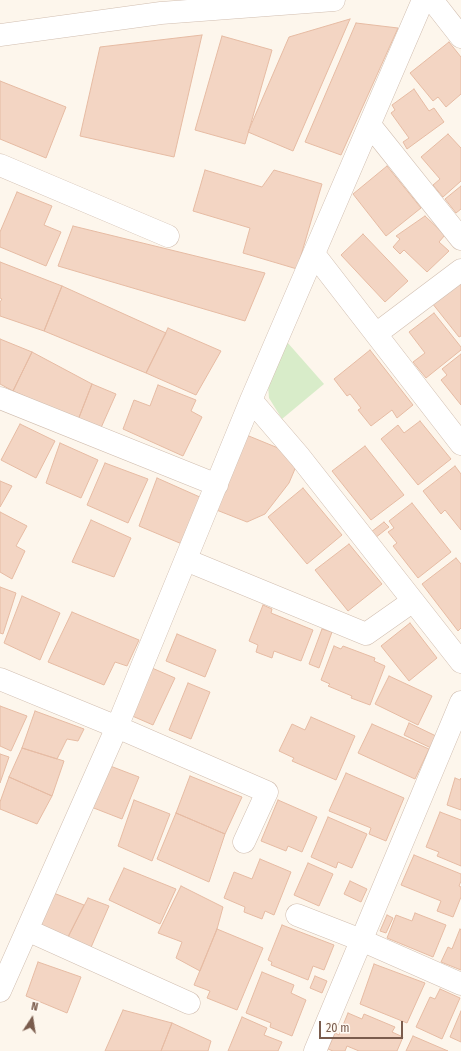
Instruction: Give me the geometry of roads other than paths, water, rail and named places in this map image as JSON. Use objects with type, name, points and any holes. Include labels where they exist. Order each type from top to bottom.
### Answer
[{"type":"street","points":[[0,35],[161,13],[334,0]]},
{"type":"street","points":[[0,991],[117,727],[251,400],[424,0]]},
{"type":"street","points":[[432,0],[461,37]]},
{"type":"street","points":[[370,124],[461,240]]},
{"type":"street","points":[[0,165],[168,236]]},
{"type":"street","points":[[314,254],[461,444]]},
{"type":"street","points":[[376,334],[461,270]]},
{"type":"street","points":[[0,398],[217,486]]},
{"type":"street","points":[[251,400],[300,457],[413,601],[459,656]]},
{"type":"street","points":[[186,560],[366,634],[413,601]]},
{"type":"street","points":[[0,679],[117,727],[267,792],[244,842]]},
{"type":"street","points":[[315,1051],[461,702]]},
{"type":"street","points":[[297,914],[361,940],[461,984]]},
{"type":"street","points":[[27,930],[189,1003]]}]
